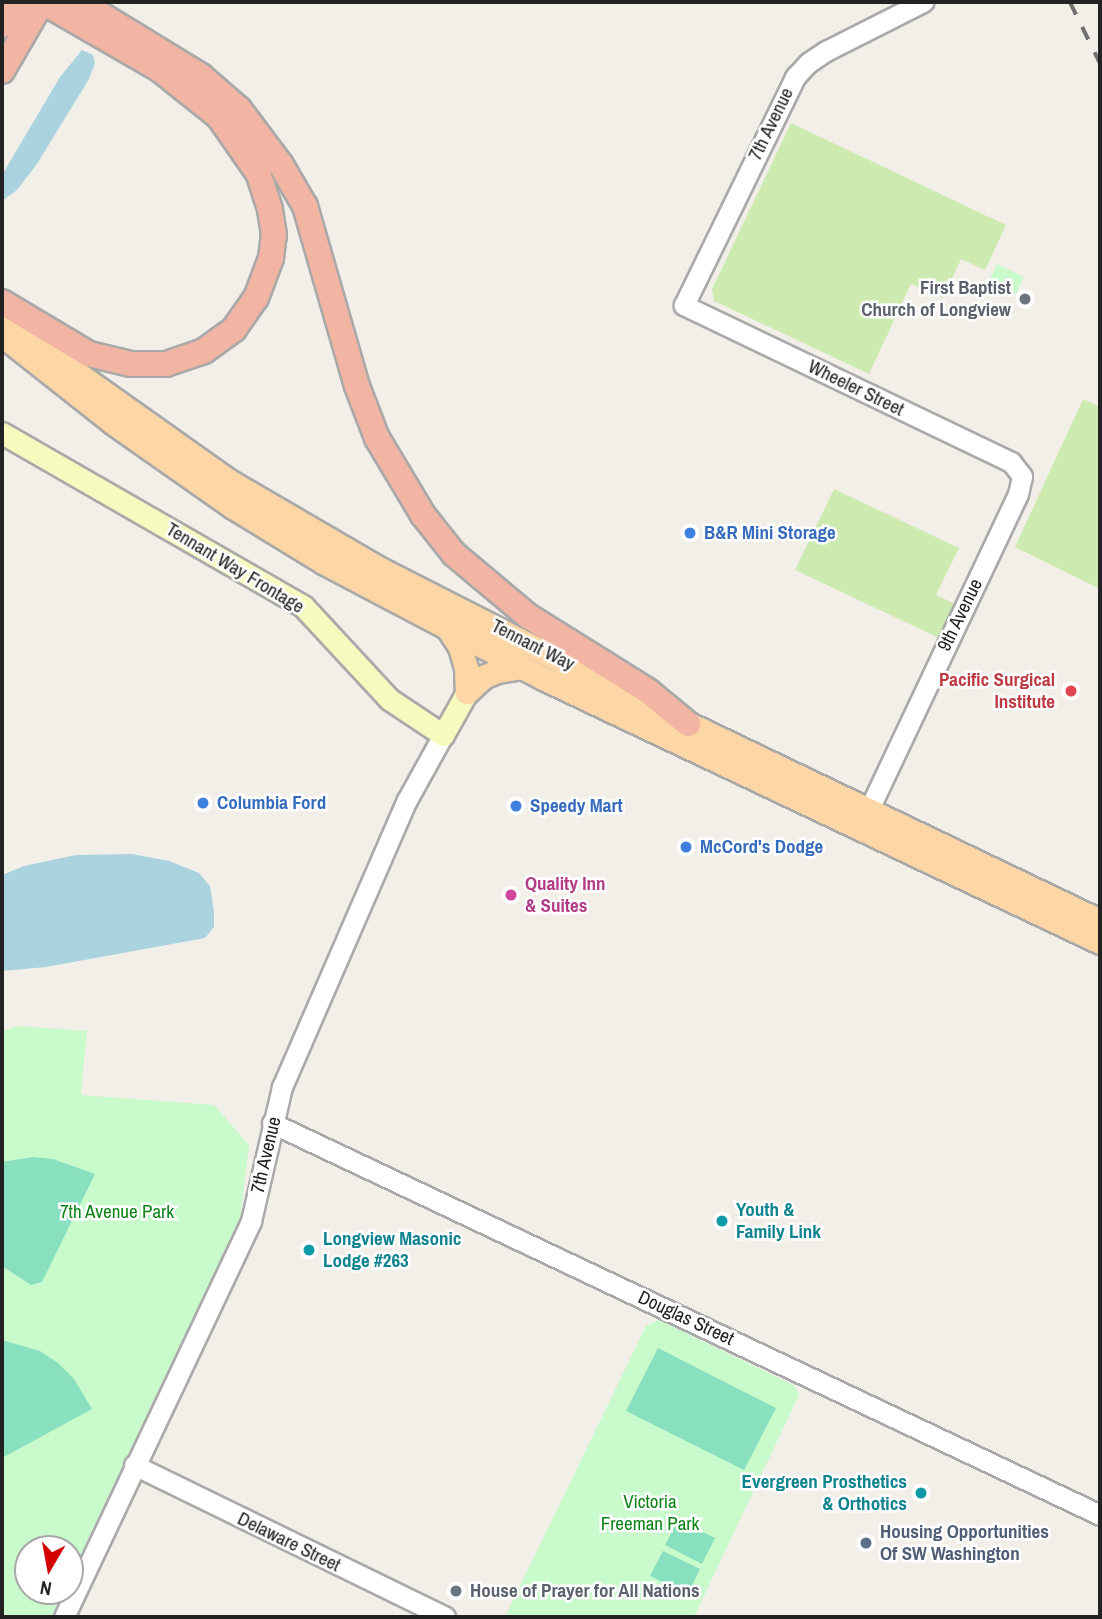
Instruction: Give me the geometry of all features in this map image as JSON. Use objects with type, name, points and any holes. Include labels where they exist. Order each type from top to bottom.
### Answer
[{"type":"highway","points":[[2,25],[21,2]]},
{"type":"highway","points":[[2,71],[43,2],[159,69],[219,117],[258,173],[272,222],[271,258],[257,298],[234,329],[204,351],[166,363],[131,364],[89,354],[2,302]]},
{"type":"highway","points":[[80,2],[201,76],[239,109],[281,165],[305,206],[357,386],[377,438],[424,515],[454,554],[527,616],[648,691],[688,724]]},
{"type":"main road","name":"Tennant Way","points":[[2,309],[61,362],[229,481],[382,570],[688,724],[1100,942]]},
{"type":"main road","name":"Tennant Way","points":[[2,335],[112,422],[233,507],[323,562],[449,630],[521,667],[1100,921]]},
{"type":"main road","name":"Tennant Way Frontage","points":[[2,433],[303,606],[389,699],[443,735]]},
{"type":"main road","points":[[449,630],[460,647],[466,668],[467,692]]},
{"type":"main road","points":[[467,692],[483,677],[497,671],[521,667]]},
{"type":"main road","name":"7th Avenue","points":[[443,735],[467,692]]},
{"type":"street","name":"7th Avenue","points":[[684,306],[794,77],[826,51],[923,2]]},
{"type":"street","name":"Wheeler Street","points":[[684,306],[1011,462],[1021,476]]},
{"type":"street","name":"9th Avenue","points":[[864,819],[1018,494],[1021,476]]},
{"type":"street","name":"7th Avenue","points":[[64,1617],[251,1221],[282,1087],[404,807],[443,735]]},
{"type":"street","name":"Douglas Street","points":[[272,1123],[1100,1515]]},
{"type":"street","name":"Delaware Street","points":[[134,1465],[445,1617]]},
{"type":"green space","points":[[791,123],[1006,225],[985,270],[961,259],[943,298],[911,284],[869,374],[714,301],[712,289]]},
{"type":"green space","points":[[997,264],[1024,277],[1016,294],[989,281]]},
{"type":"green space","points":[[1083,399],[1100,407],[1100,589],[1015,547]]},
{"type":"green space","points":[[834,489],[959,548],[936,595],[955,604],[939,638],[795,570]]},
{"type":"green space","name":"7th Avenue Park","points":[[18,1026],[87,1031],[81,1095],[214,1105],[249,1145],[240,1218],[84,1547],[84,1535],[14,1535],[14,1605],[57,1605],[51,1617],[2,1617],[2,1031]]},
{"type":"green space","points":[[33,1157],[53,1159],[95,1174],[42,1282],[31,1285],[2,1266],[2,1162]]},
{"type":"green space","name":"Victoria Freeman Park","points":[[659,1320],[795,1386],[799,1395],[694,1617],[505,1617],[646,1326]]},
{"type":"green space","points":[[2,1340],[40,1351],[58,1363],[74,1379],[92,1409],[2,1458]]},
{"type":"green space","points":[[658,1348],[776,1408],[744,1470],[626,1411]]},
{"type":"green space","points":[[678,1520],[715,1538],[702,1564],[665,1545]]},
{"type":"green space","points":[[663,1551],[700,1569],[688,1594],[650,1576]]},
{"type":"water","points":[[82,50],[93,55],[95,63],[89,79],[37,164],[17,190],[2,201],[2,175],[60,77]]},
{"type":"water","points":[[132,854],[169,861],[199,873],[210,886],[214,912],[214,927],[205,938],[46,967],[2,971],[2,875],[24,866],[76,855]]},
{"type":"railway","points":[[1070,2],[1100,63]]},
{"type":"place","name":"First Baptist Church of Longview","points":[[1025,299]]},
{"type":"place","name":"B&R Mini Storage","points":[[690,533]]},
{"type":"place","name":"Pacific Surgical Institute","points":[[1071,691]]},
{"type":"place","name":"Columbia Ford","points":[[203,803]]},
{"type":"place","name":"Speedy Mart","points":[[516,806]]},
{"type":"place","name":"McCord's Dodge","points":[[686,847]]},
{"type":"place","name":"Quality Inn & Suites","points":[[511,895]]},
{"type":"place","name":"Youth & Family Link","points":[[722,1221]]},
{"type":"place","name":"Longview Masonic Lodge #263","points":[[309,1250]]},
{"type":"place","name":"Evergreen Prosthetics & Orthotics","points":[[921,1493]]},
{"type":"place","name":"Housing Opportunities Of SW Washington","points":[[866,1543]]},
{"type":"place","name":"House of Prayer for All Nations","points":[[456,1591]]}]
